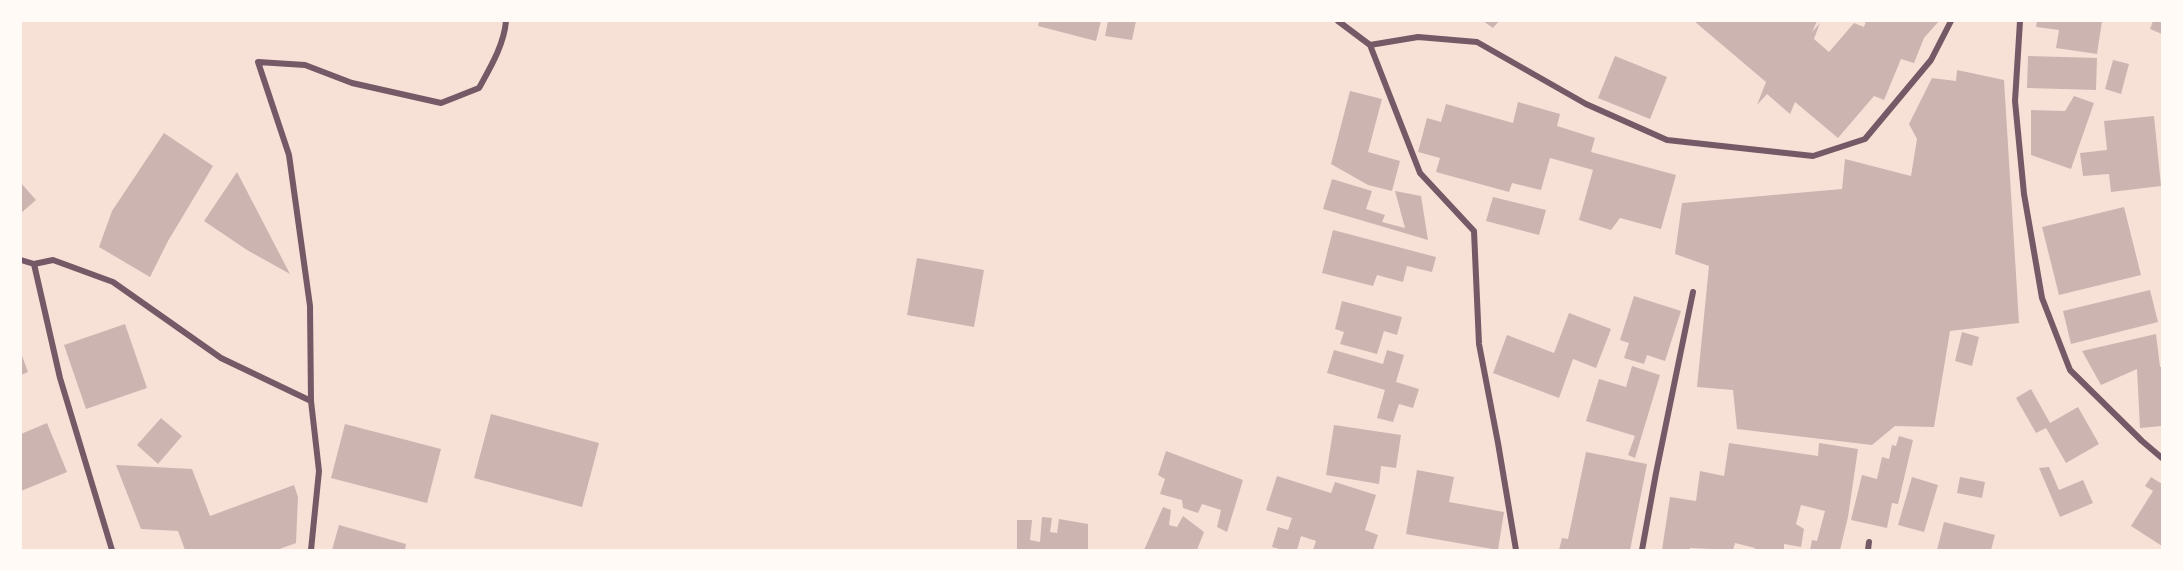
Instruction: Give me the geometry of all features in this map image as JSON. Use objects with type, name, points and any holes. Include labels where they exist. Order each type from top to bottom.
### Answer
[{"type":"street","points":[[311,550],[319,471],[311,401],[310,306],[289,155],[258,62],[305,65],[352,84],[441,103],[479,88],[494,61],[506,21]]},
{"type":"street","points":[[1338,21],[1370,45],[1419,173],[1474,231],[1479,344],[1516,550]]},
{"type":"street","points":[[1370,45],[1418,37],[1477,42],[1586,104],[1667,140],[1813,156],[1865,139],[1931,60],[1952,21]]},
{"type":"street","points":[[2019,21],[2015,101],[2024,194],[2042,298],[2070,370],[2162,458]]},
{"type":"street","points":[[21,260],[34,264],[53,260],[113,282],[221,358],[311,401]]},
{"type":"street","points":[[34,264],[60,378],[112,550]]},
{"type":"street","points":[[1642,550],[1693,292]]},
{"type":"street","points":[[1868,550],[1869,542]]},
{"type":"building","points":[[1039,21],[1101,21],[1096,41],[1038,26]]},
{"type":"building","points":[[1108,21],[1136,21],[1132,40],[1105,36]]},
{"type":"building","points":[[1483,21],[1499,21],[1493,28]]},
{"type":"building","points":[[1694,21],[1817,21],[1812,32],[1820,23],[1814,39],[1829,52],[1854,23],[1864,27],[1866,21],[1939,21],[1924,38],[1914,63],[1901,59],[1884,100],[1874,96],[1838,138],[1795,102],[1790,114],[1767,94],[1757,105],[1766,82]]},
{"type":"building","points":[[2037,21],[2102,21],[2097,54],[2056,48],[2059,30],[2036,27]]},
{"type":"building","points":[[2153,21],[2162,21],[2162,34],[2150,29]]},
{"type":"building","points":[[1615,56],[1667,77],[1650,119],[1598,98]]},
{"type":"building","points":[[2028,56],[2097,58],[2096,90],[2027,88]]},
{"type":"building","points":[[2113,60],[2129,64],[2121,94],[2105,89]]},
{"type":"building","points":[[1957,70],[2004,80],[2019,323],[1950,331],[1934,427],[1895,426],[1872,445],[1737,429],[1733,390],[1697,387],[1709,266],[1675,254],[1682,203],[1842,189],[1845,159],[1911,176],[1917,139],[1909,124],[1932,78],[1956,81]]},
{"type":"building","points":[[1350,91],[1382,99],[1368,152],[1400,161],[1392,191],[1368,185],[1331,164]]},
{"type":"building","points":[[2074,96],[2094,103],[2071,169],[2031,155],[2031,110],[2065,111]]},
{"type":"building","points":[[1518,102],[1560,114],[1557,126],[1595,138],[1591,152],[1676,175],[1661,229],[1620,218],[1611,230],[1579,220],[1593,170],[1550,158],[1541,190],[1512,183],[1509,192],[1436,172],[1440,158],[1418,152],[1427,118],[1441,122],[1446,104],[1513,123]]},
{"type":"building","points":[[2154,116],[2161,186],[2111,192],[2109,174],[2083,176],[2080,153],[2107,150],[2104,121]]},
{"type":"building","points":[[164,133],[213,166],[168,241],[150,277],[99,247],[112,211]]},
{"type":"building","points":[[237,172],[290,274],[247,250],[204,221]]},
{"type":"building","points":[[1332,179],[1372,191],[1366,209],[1385,215],[1382,222],[1405,228],[1395,191],[1421,196],[1428,240],[1323,209]]},
{"type":"building","points":[[21,183],[36,200],[21,213]]},
{"type":"building","points":[[1493,197],[1546,210],[1539,235],[1486,221]]},
{"type":"building","points":[[2124,207],[2141,275],[2059,295],[2042,227]]},
{"type":"building","points":[[1333,230],[1436,257],[1432,272],[1407,266],[1403,282],[1377,275],[1373,286],[1322,273]]},
{"type":"building","points":[[917,258],[984,270],[974,327],[907,315]]},
{"type":"building","points":[[2150,290],[2158,322],[2071,344],[2063,311]]},
{"type":"building","points":[[1634,296],[1681,311],[1665,361],[1647,355],[1644,364],[1624,358],[1629,343],[1620,340]]},
{"type":"building","points":[[1342,301],[1402,317],[1397,335],[1384,331],[1377,354],[1340,344],[1344,332],[1335,329]]},
{"type":"building","points":[[1569,313],[1611,329],[1596,368],[1573,359],[1559,398],[1493,373],[1507,335],[1554,353]]},
{"type":"building","points":[[125,324],[147,388],[86,409],[64,345]]},
{"type":"building","points":[[1962,332],[1979,337],[1972,366],[1955,361]]},
{"type":"building","points":[[2156,334],[2160,367],[2162,367],[2162,426],[2140,428],[2137,369],[2101,385],[2082,351]]},
{"type":"building","points":[[1334,350],[1383,364],[1387,350],[1404,355],[1396,382],[1419,389],[1413,408],[1399,404],[1393,422],[1377,418],[1385,390],[1327,373]]},
{"type":"building","points":[[21,353],[28,372],[21,375]]},
{"type":"building","points":[[1632,366],[1660,375],[1635,458],[1628,455],[1635,436],[1586,421],[1599,379],[1626,387]]},
{"type":"building","points":[[2031,389],[2050,423],[2078,407],[2099,444],[2066,463],[2046,428],[2036,433],[2016,398]]},
{"type":"building","points":[[491,414],[599,443],[582,507],[474,478]]},
{"type":"building","points":[[161,418],[182,436],[158,464],[137,445]]},
{"type":"building","points":[[47,423],[67,472],[21,491],[21,434]]},
{"type":"building","points":[[345,424],[441,449],[427,503],[331,478]]},
{"type":"building","points":[[1334,425],[1401,435],[1396,468],[1381,466],[1379,484],[1326,475]]},
{"type":"building","points":[[1899,436],[1913,440],[1898,504],[1892,503],[1887,528],[1851,520],[1862,475],[1877,479],[1882,457],[1889,459],[1892,445],[1896,446]]},
{"type":"building","points":[[1729,443],[1818,456],[1819,443],[1858,449],[1848,517],[1840,550],[1810,550],[1812,540],[1817,541],[1825,511],[1801,505],[1796,524],[1804,529],[1801,547],[1784,544],[1784,550],[1755,550],[1755,548],[1735,543],[1733,550],[1690,548],[1689,550],[1662,550],[1670,497],[1696,501],[1700,471],[1724,476]]},
{"type":"building","points":[[1166,451],[1243,480],[1227,532],[1217,527],[1221,510],[1202,504],[1198,513],[1183,508],[1182,500],[1160,494],[1165,479],[1158,475]]},
{"type":"building","points":[[1586,452],[1647,464],[1630,550],[1559,550],[1562,538],[1568,539]]},
{"type":"building","points":[[116,465],[192,469],[210,516],[294,485],[298,497],[296,543],[277,550],[185,550],[178,531],[141,529]]},
{"type":"building","points":[[2049,467],[2059,490],[2083,480],[2093,503],[2060,517],[2039,468]]},
{"type":"building","points":[[1417,470],[1454,477],[1449,502],[1504,512],[1498,550],[1406,534]]},
{"type":"building","points":[[1277,476],[1331,493],[1335,482],[1376,495],[1365,530],[1378,535],[1373,550],[1313,550],[1316,541],[1301,536],[1297,550],[1272,547],[1278,527],[1288,530],[1292,518],[1266,510]]},
{"type":"building","points":[[1912,477],[1938,485],[1924,532],[1898,525]]},
{"type":"building","points":[[1960,477],[1985,482],[1982,498],[1957,493]]},
{"type":"building","points":[[2151,477],[2162,484],[2162,546],[2131,526],[2153,491],[2145,486]]},
{"type":"building","points":[[1163,507],[1171,510],[1169,525],[1177,527],[1183,516],[1204,532],[1197,550],[1144,550]]},
{"type":"building","points":[[1042,517],[1052,518],[1050,532],[1057,533],[1059,519],[1088,524],[1088,550],[1017,550],[1017,520],[1032,520],[1030,540],[1040,542]]},
{"type":"building","points":[[1944,522],[1995,535],[1991,550],[1937,550]]},
{"type":"building","points":[[339,525],[406,544],[405,550],[332,550]]}]
